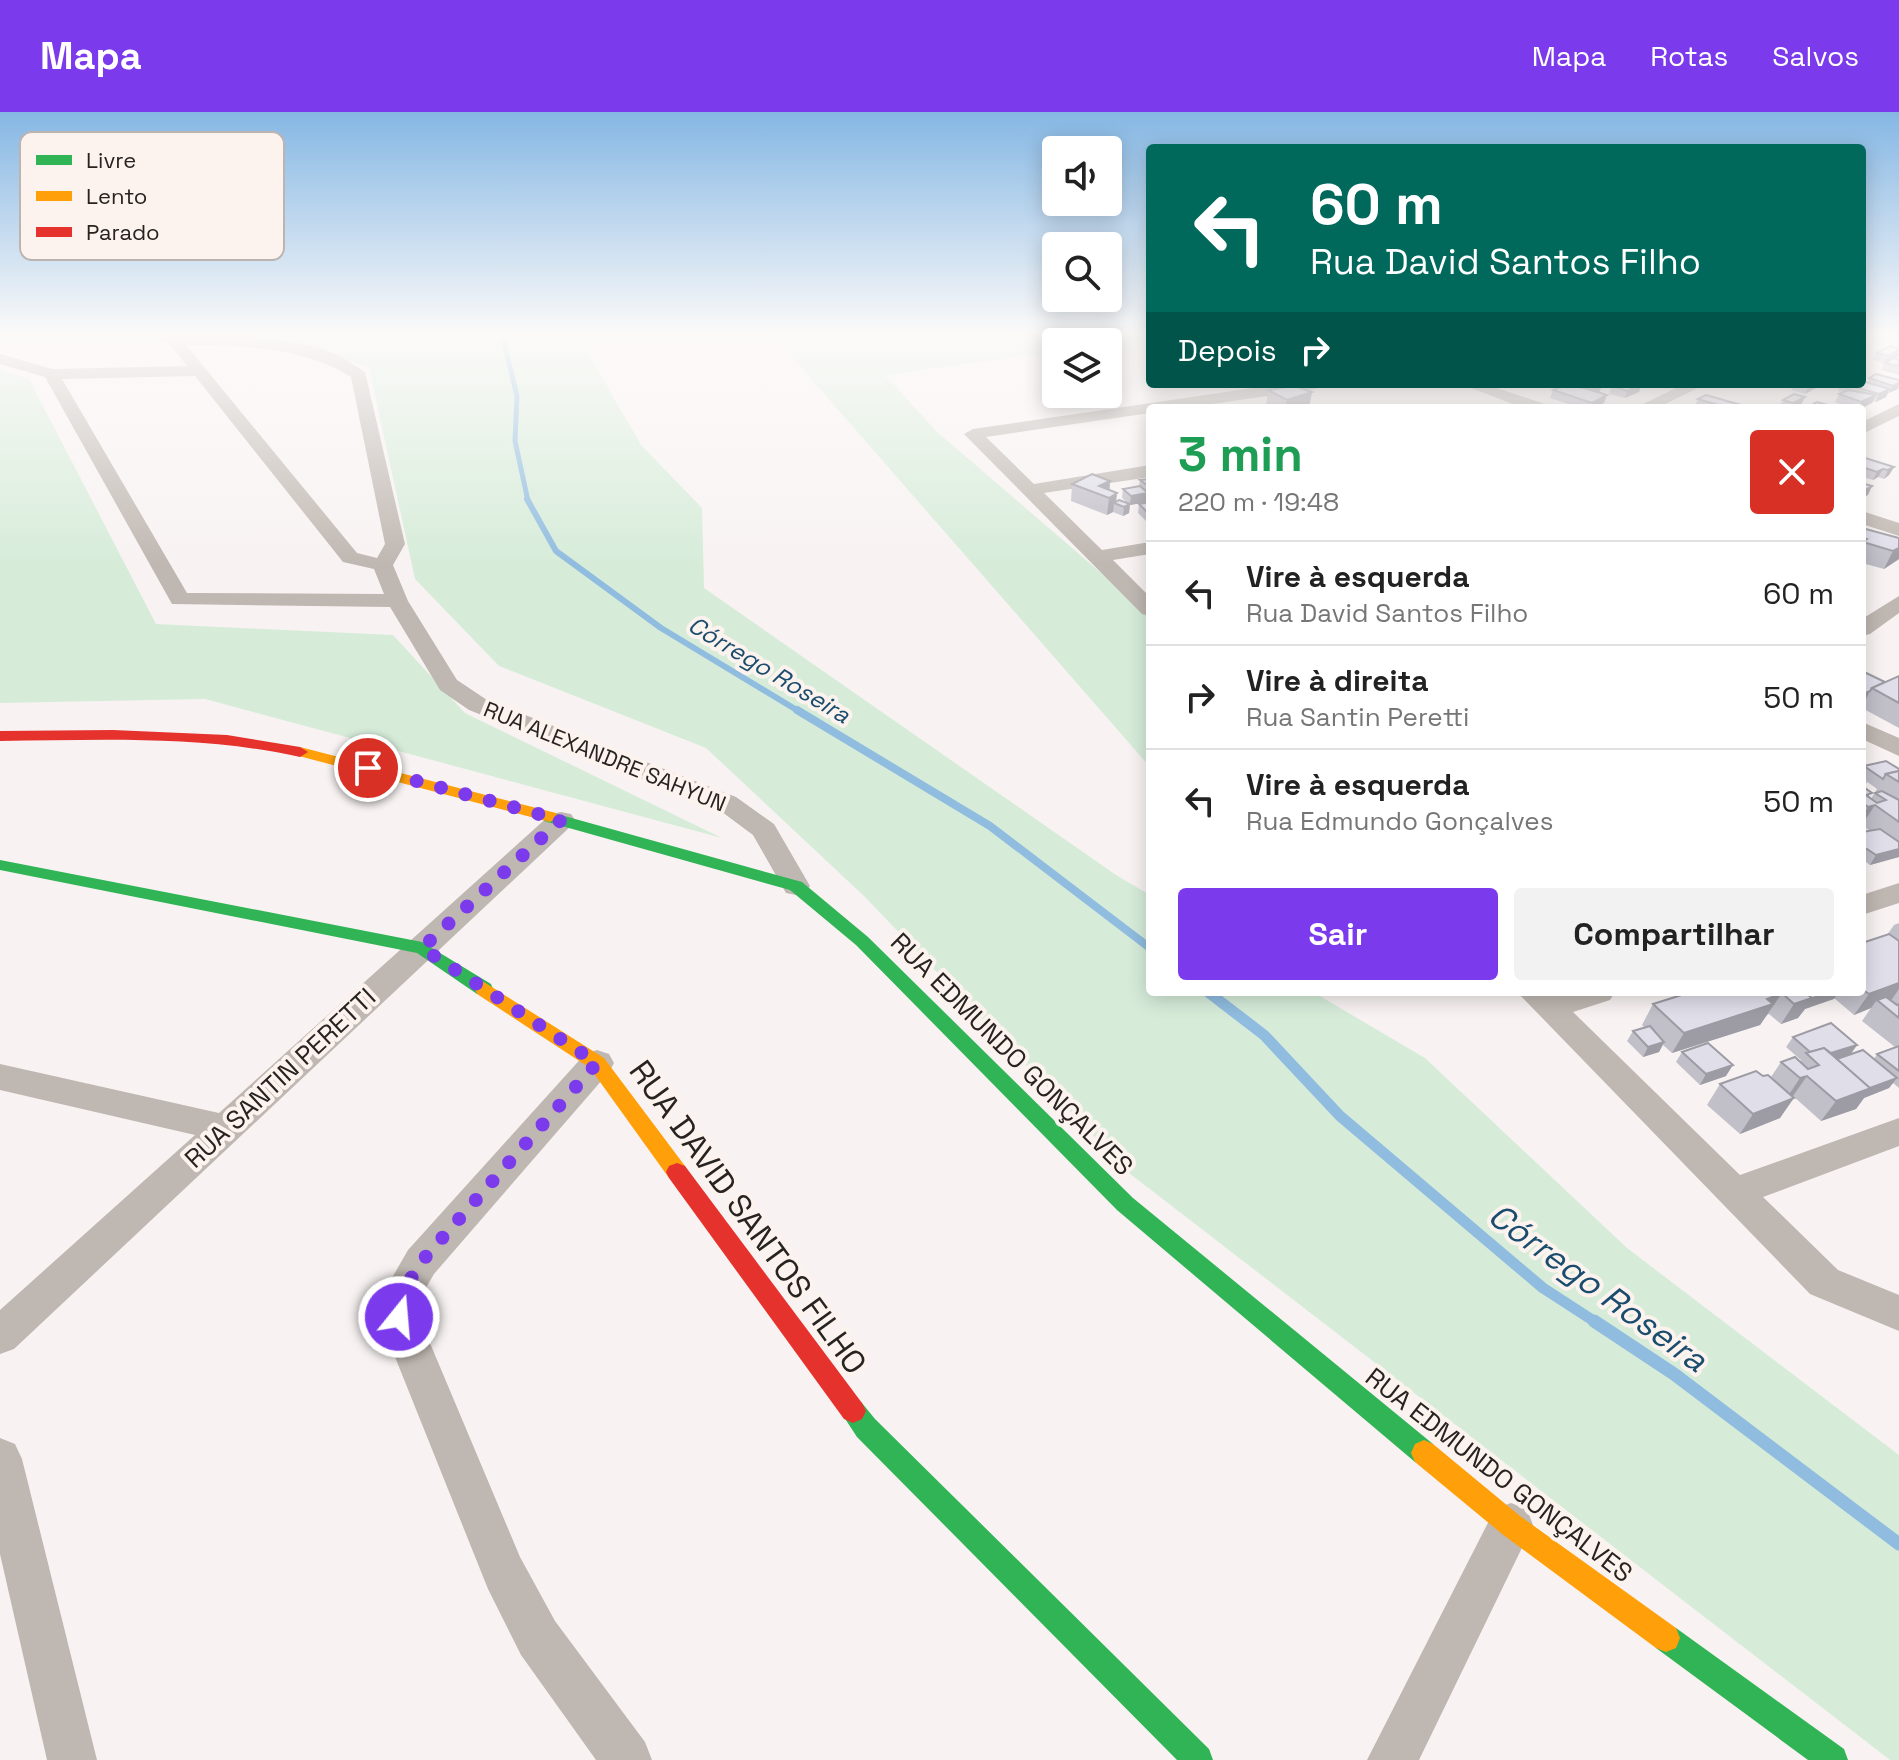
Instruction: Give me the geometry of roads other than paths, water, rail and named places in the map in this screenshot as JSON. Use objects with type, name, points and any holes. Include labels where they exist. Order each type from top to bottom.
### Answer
[{"type":"street","points":[[72,411],[180,599],[397,601]]},
{"type":"street","points":[[230,411],[350,558],[383,565],[395,544],[367,411]]},
{"type":"street","points":[[1130,411],[973,434],[1146,605]]},
{"type":"street","points":[[1866,427],[1895,411]]},
{"type":"street","points":[[1030,490],[1146,472]]},
{"type":"street","points":[[1866,518],[1899,530]]},
{"type":"street","points":[[1097,557],[1146,549]]},
{"type":"street","name":"RUA ALEXANDRE SAHYUN","points":[[383,565],[397,601],[448,685],[478,705],[727,803],[764,830],[796,886]]},
{"type":"street","points":[[1866,626],[1899,603]]},
{"type":"street","points":[[1866,731],[1899,748]]},
{"type":"street","name":"RUA EDMUNDO GONÇALVES","points":[[0,736],[214,738],[264,743],[561,820],[796,886],[862,941],[1125,1204],[1511,1525],[1833,1760]]},
{"type":"street","name":"RUA SANTIN PERETTI","points":[[0,1336],[561,820]]},
{"type":"street","name":"RUA DAVID SANTOS FILHO","points":[[0,865],[422,948],[597,1063],[866,1428],[1198,1760]]},
{"type":"street","points":[[1866,904],[1899,893]]},
{"type":"street","points":[[1542,1000],[1570,996]]},
{"type":"street","points":[[1542,1000],[1824,1282],[1899,1313]]},
{"type":"street","points":[[597,1063],[421,1262],[404,1290],[399,1317],[504,1573],[538,1638],[627,1760]]},
{"type":"street","points":[[0,1077],[225,1128]]},
{"type":"street","points":[[1734,1192],[1899,1132]]},
{"type":"street","points":[[0,1459],[72,1760]]},
{"type":"street","points":[[1392,1760],[1511,1525]]},
{"type":"waterway","name":"Córrego Roseira","points":[[516,411],[515,441],[528,501]]},
{"type":"waterway","name":"Córrego Roseira","points":[[528,501],[556,551],[661,628],[800,712]]},
{"type":"waterway","name":"Córrego Roseira","points":[[797,710],[990,826],[1146,945]]},
{"type":"waterway","name":"Córrego Roseira","points":[[1213,996],[1264,1035],[1340,1116],[1543,1288],[1597,1323]]},
{"type":"waterway","name":"Córrego Roseira","points":[[1594,1321],[1674,1374],[1899,1544]]}]
